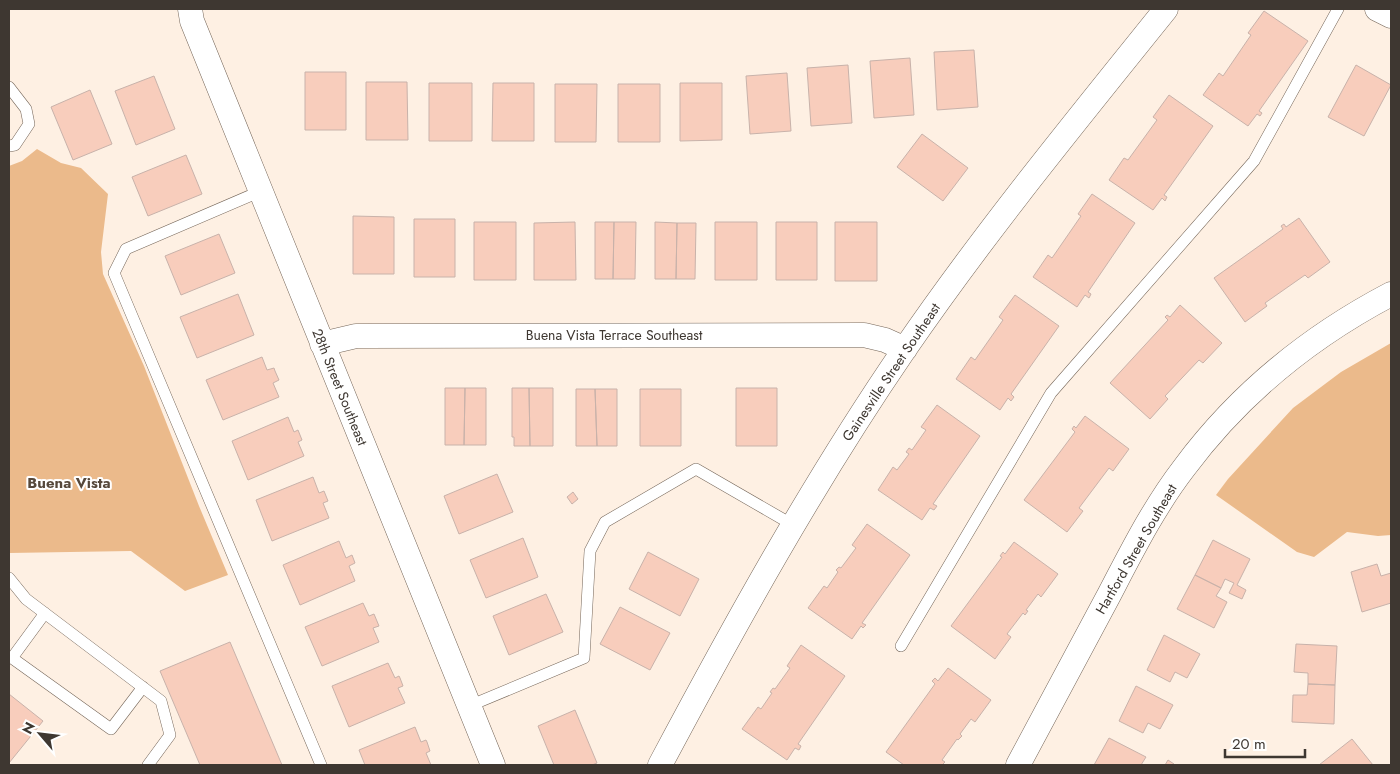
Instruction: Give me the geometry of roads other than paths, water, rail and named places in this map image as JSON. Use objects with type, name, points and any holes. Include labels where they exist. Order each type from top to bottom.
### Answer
[{"type":"street","name":"28th Street Southeast","points":[[190,9],[192,21],[493,765]]},
{"type":"street","name":"Gainesville Street Southeast","points":[[660,765],[732,630],[793,525],[904,349],[1018,195],[1166,9]]},
{"type":"street","points":[[1377,9],[1391,16]]},
{"type":"street","name":"Hartford Street Southeast","points":[[1018,765],[1147,524],[1184,467],[1213,432],[1249,394],[1296,352],[1355,314],[1391,294]]},
{"type":"street","name":"Buena Vista Terrace Southeast","points":[[322,344],[356,336],[864,335],[885,340],[904,349]]},
{"type":"lane","points":[[901,646],[1050,392],[1254,161],[1338,9]]},
{"type":"lane","points":[[9,87],[26,109],[29,124],[15,145],[9,146]]},
{"type":"lane","points":[[261,191],[126,249],[114,273],[321,765]]},
{"type":"lane","points":[[470,706],[584,658],[590,551],[605,522],[696,469],[793,525]]},
{"type":"lane","points":[[9,578],[26,600],[161,701],[170,735],[148,765]]},
{"type":"lane","points":[[45,613],[12,658],[111,729],[143,687]]},
{"type":"district","name":"Buena Vista","points":[[69,483]]}]
